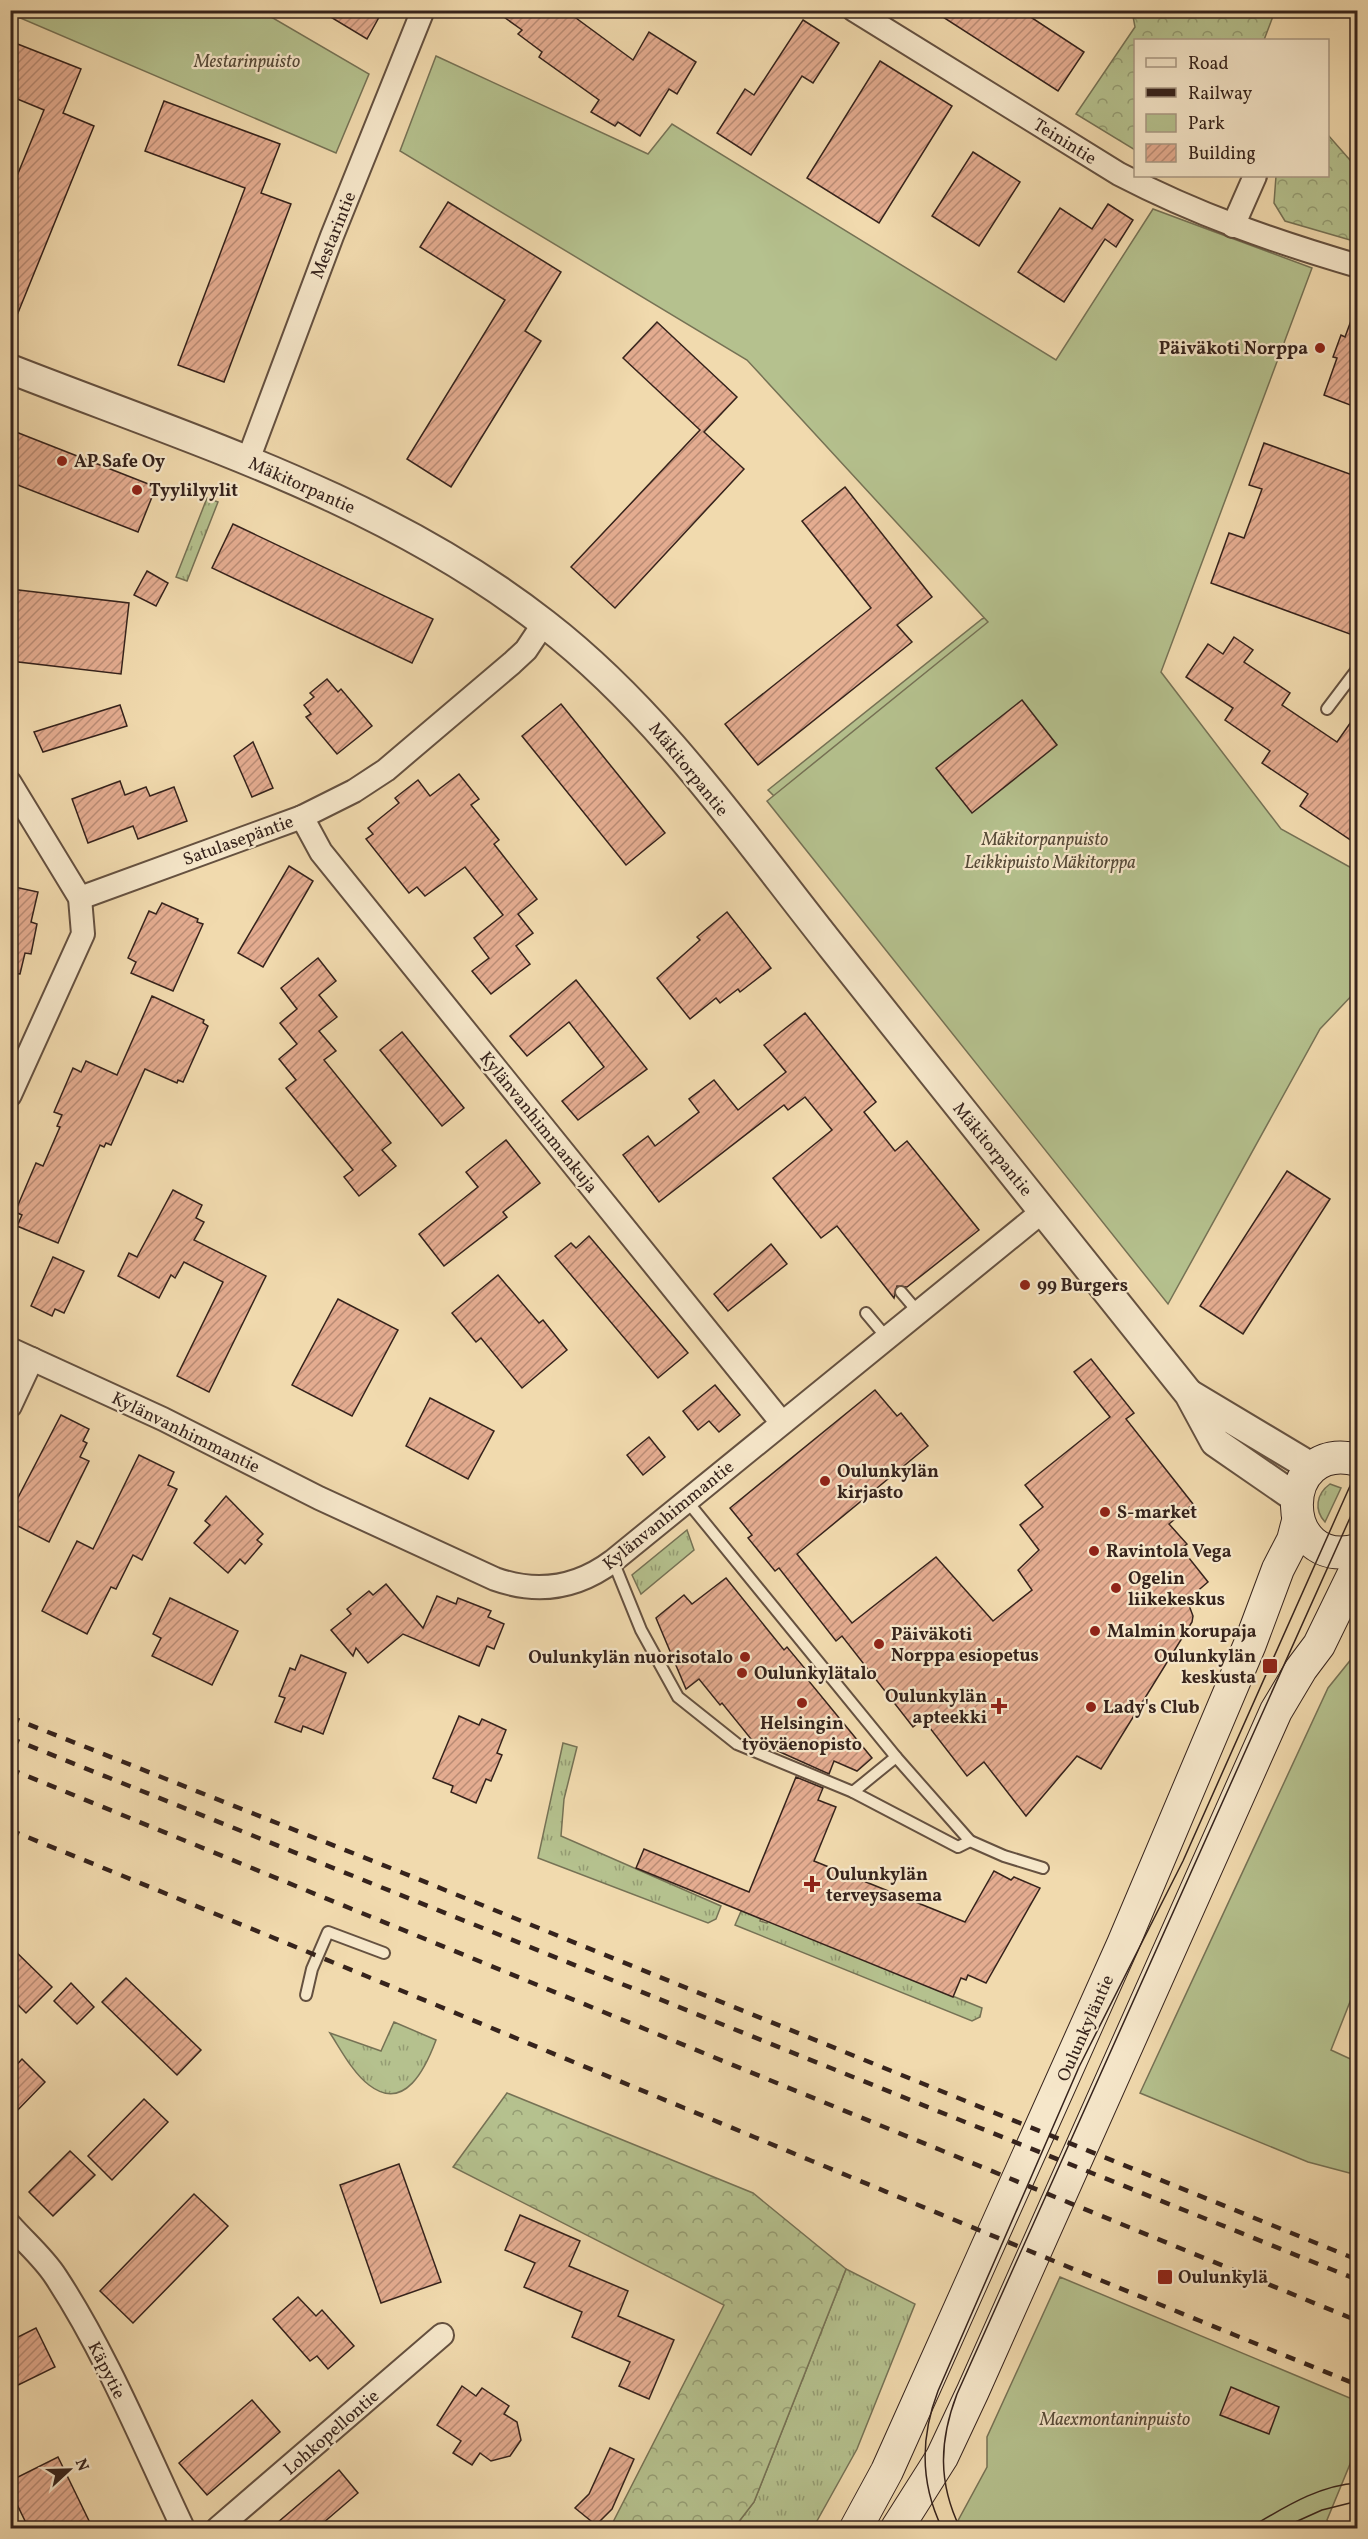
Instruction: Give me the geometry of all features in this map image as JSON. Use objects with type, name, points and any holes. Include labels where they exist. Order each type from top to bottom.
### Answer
[{"type":"main road","points":[[1313,1468],[1332,1458],[1358,1460]]},
{"type":"main road","name":"Oulunkyläntie","points":[[856,2529],[887,2471],[1118,1955],[1250,1644],[1278,1569],[1293,1540],[1304,1476],[1313,1468]]},
{"type":"main road","points":[[1297,1510],[1309,1539],[1327,1550],[1341,1553],[1358,1550]]},
{"type":"main road","points":[[897,2529],[942,2457],[973,2391],[1276,1711],[1301,1669],[1319,1645],[1358,1565]]},
{"type":"street","name":"Mestarintie","points":[[248,460],[332,236],[423,10]]},
{"type":"street","name":"Teinintie","points":[[854,10],[1119,174],[1187,209],[1267,239],[1358,266]]},
{"type":"street","points":[[1233,226],[1255,177]]},
{"type":"street","name":"Mäkitorpantie","points":[[10,369],[248,460],[366,513],[472,574],[544,623],[610,680],[662,734],[1189,1394],[1215,1442],[1297,1510]]},
{"type":"street","name":"Satulasepäntie","points":[[80,898],[302,817],[354,791],[386,770],[512,663],[526,650],[544,623]]},
{"type":"street","points":[[10,783],[80,898],[83,934],[10,1095]]},
{"type":"street","name":"Kylänvanhimmankuja","points":[[302,817],[321,852],[782,1423]]},
{"type":"street","name":"Kylänvanhimmantie","points":[[10,1349],[163,1419],[319,1498],[502,1582],[518,1587],[553,1587],[592,1574],[613,1561],[1043,1211]]},
{"type":"street","points":[[10,1406],[32,1359]]},
{"type":"street","name":"Mäkitorpantie","points":[[1189,1394],[1313,1468]]},
{"type":"street","name":"Käpytie","points":[[10,2225],[55,2275],[112,2378],[183,2529]]},
{"type":"street","name":"Lohkopellontie","points":[[218,2529],[442,2335]]},
{"type":"lane","points":[[1327,710],[1358,668]]},
{"type":"lane","points":[[901,1292],[918,1312]]},
{"type":"lane","points":[[866,1313],[886,1338]]},
{"type":"lane","points":[[687,1501],[896,1757],[970,1841],[1004,1856],[1043,1868]]},
{"type":"lane","points":[[613,1561],[640,1630],[678,1697],[737,1744],[853,1792],[958,1847],[970,1841]]},
{"type":"lane","points":[[853,1792],[896,1757]]},
{"type":"lane","points":[[306,1995],[312,1969],[328,1932],[384,1953]]},
{"type":"green space","name":"Mestarinpuisto","points":[[11,10],[261,11],[369,74],[336,153],[11,14]]},
{"type":"green space","points":[[1132,10],[1275,11],[1264,39],[1134,39],[1134,149],[1076,114],[1135,27]]},
{"type":"green space","name":"Mäkitorpanpuisto","points":[[436,56],[648,154],[672,124],[1056,360],[1153,209],[1312,268],[1161,672],[1281,829],[1357,871],[1357,990],[1320,1029],[1168,1304],[767,801],[988,622],[747,360],[400,151]]},
{"type":"green space","points":[[1329,136],[1357,168],[1357,242],[1285,221],[1274,203],[1276,177],[1329,177]]},
{"type":"green space","points":[[207,498],[218,502],[187,581],[176,577]]},
{"type":"green space","points":[[1000,611],[1012,617],[778,800],[768,790],[982,619]]},
{"type":"green space","points":[[1330,1484],[1341,1488],[1325,1522],[1319,1512],[1318,1502],[1322,1492]]},
{"type":"green space","points":[[687,1530],[694,1550],[641,1594],[632,1575]]},
{"type":"green space","points":[[1357,1652],[1357,1984],[1331,2050],[1357,2062],[1357,2175],[1308,2162],[1140,2093],[1328,1688]]},
{"type":"green space","points":[[563,1743],[577,1747],[564,1799],[561,1836],[721,1906],[716,1919],[708,1923],[538,1858]]},
{"type":"green space","points":[[742,1909],[761,1917],[760,1921],[767,1923],[768,1921],[982,2008],[980,2017],[972,2021],[735,1925]]},
{"type":"green space","points":[[394,2022],[436,2040],[420,2073],[403,2090],[393,2094],[382,2092],[363,2080],[330,2033],[381,2051]]},
{"type":"green space","points":[[507,2093],[753,2193],[846,2269],[754,2502],[734,2528],[610,2528],[724,2305],[453,2167]]},
{"type":"green space","points":[[846,2269],[915,2304],[857,2449],[813,2528],[734,2528],[754,2502]]},
{"type":"green space","name":"Maexmontaninpuisto","points":[[1060,2277],[1357,2401],[1357,2447],[1327,2520],[1333,2528],[954,2528],[987,2467],[987,2437]]},
{"type":"building","points":[[319,10],[383,10],[367,39]]},
{"type":"building","points":[[494,10],[565,10],[633,60],[649,32],[696,62],[677,94],[669,89],[640,136],[618,122],[615,126],[591,112],[599,100],[539,57],[542,52],[518,34],[522,30]]},
{"type":"building","points":[[932,10],[1020,10],[1084,52],[1058,91]]},
{"type":"building","points":[[803,20],[839,43],[813,83],[802,76],[751,155],[717,133],[745,89],[754,95]]},
{"type":"building","points":[[10,41],[81,69],[63,113],[94,126],[11,330],[10,193],[44,110],[10,96]]},
{"type":"building","points":[[880,61],[952,106],[879,223],[807,178]]},
{"type":"building","points":[[164,101],[280,144],[261,193],[291,204],[224,382],[178,365],[245,188],[145,151]]},
{"type":"building","points":[[973,152],[1020,182],[979,246],[932,216]]},
{"type":"building","points":[[448,202],[561,272],[525,331],[541,341],[451,487],[407,459],[505,300],[420,247]]},
{"type":"building","points":[[1108,204],[1133,220],[1116,247],[1105,239],[1064,302],[1018,272],[1060,208],[1092,229]]},
{"type":"building","points":[[1355,310],[1358,311],[1358,408],[1324,395],[1337,358],[1333,357],[1341,335],[1345,337]]},
{"type":"building","points":[[657,322],[737,397],[704,432],[744,469],[615,608],[571,567],[700,430],[623,358]]},
{"type":"building","points":[[16,432],[156,487],[138,532],[10,482],[10,447]]},
{"type":"building","points":[[1264,443],[1358,477],[1358,637],[1211,583],[1229,533],[1244,538],[1262,489],[1249,485]]},
{"type":"building","points":[[845,487],[932,597],[897,625],[912,642],[758,765],[725,724],[871,608],[802,521]]},
{"type":"building","points":[[233,524],[433,619],[412,663],[212,568]]},
{"type":"building","points":[[147,571],[168,583],[156,606],[134,595]]},
{"type":"building","points":[[10,589],[129,603],[121,674],[10,661]]},
{"type":"building","points":[[1234,637],[1253,650],[1244,662],[1290,693],[1282,705],[1337,742],[1358,712],[1358,845],[1300,806],[1308,794],[1262,763],[1270,751],[1225,720],[1233,708],[1186,677],[1208,644],[1223,654]]},
{"type":"building","points":[[327,679],[338,692],[341,689],[372,726],[337,754],[306,717],[311,714],[304,705],[314,697],[310,693]]},
{"type":"building","points":[[1022,700],[1057,745],[972,813],[936,768]]},
{"type":"building","points":[[561,704],[665,833],[626,865],[522,736]]},
{"type":"building","points":[[120,705],[127,726],[43,752],[34,732]]},
{"type":"building","points":[[253,742],[273,788],[252,797],[234,756]]},
{"type":"building","points":[[459,774],[479,799],[471,805],[499,840],[494,844],[537,899],[518,914],[533,933],[516,946],[530,964],[491,994],[472,971],[489,958],[474,938],[503,915],[465,867],[425,896],[417,887],[409,893],[366,839],[373,834],[368,828],[399,803],[395,798],[418,780],[430,796]]},
{"type":"building","points":[[120,781],[125,795],[146,787],[150,796],[174,787],[187,821],[138,839],[133,826],[88,843],[72,799]]},
{"type":"building","points":[[289,866],[313,881],[263,967],[238,953]]},
{"type":"building","points":[[10,886],[38,892],[31,922],[37,924],[31,954],[25,953],[20,974],[10,973]]},
{"type":"building","points":[[162,903],[198,919],[197,922],[203,924],[173,991],[131,973],[136,962],[128,958],[149,911],[156,914]]},
{"type":"building","points":[[727,912],[771,968],[740,992],[738,989],[720,1003],[716,998],[690,1019],[657,978],[700,940],[697,937]]},
{"type":"building","points":[[318,958],[336,981],[319,995],[337,1017],[319,1031],[336,1051],[324,1060],[391,1143],[382,1150],[396,1166],[359,1196],[344,1177],[353,1170],[286,1088],[296,1080],[279,1059],[297,1044],[280,1023],[297,1009],[281,988]]},
{"type":"building","points":[[576,980],[647,1069],[578,1120],[562,1101],[604,1067],[569,1022],[527,1056],[510,1036]]},
{"type":"building","points":[[152,996],[204,1020],[203,1023],[208,1026],[183,1082],[178,1080],[177,1083],[145,1069],[111,1145],[106,1143],[104,1147],[100,1145],[58,1243],[17,1226],[22,1215],[15,1212],[36,1163],[43,1166],[60,1127],[57,1126],[62,1115],[54,1112],[73,1068],[81,1072],[86,1061],[117,1075]]},
{"type":"building","points":[[805,1013],[876,1102],[864,1112],[895,1151],[907,1141],[979,1230],[907,1287],[897,1286],[894,1298],[837,1226],[821,1238],[773,1178],[832,1130],[805,1097],[788,1110],[784,1105],[659,1202],[623,1155],[648,1136],[655,1146],[699,1112],[689,1099],[714,1080],[738,1110],[786,1072],[764,1045]]},
{"type":"building","points":[[402,1032],[464,1108],[442,1126],[380,1050]]},
{"type":"building","points":[[506,1140],[540,1183],[503,1212],[507,1217],[444,1266],[419,1234],[478,1187],[466,1172]]},
{"type":"building","points":[[1287,1171],[1330,1199],[1243,1334],[1200,1306]]},
{"type":"building","points":[[173,1190],[202,1205],[196,1218],[204,1222],[194,1240],[266,1276],[209,1392],[177,1376],[223,1282],[184,1262],[175,1278],[171,1275],[159,1298],[118,1276],[129,1253],[137,1257]]},
{"type":"building","points":[[589,1236],[688,1353],[658,1378],[555,1256],[571,1243],[576,1248]]},
{"type":"building","points":[[771,1244],[787,1264],[728,1311],[714,1294]]},
{"type":"building","points":[[53,1257],[84,1271],[64,1313],[55,1309],[52,1316],[31,1306]]},
{"type":"building","points":[[498,1275],[539,1323],[543,1320],[567,1350],[522,1388],[481,1338],[476,1342],[452,1313]]},
{"type":"building","points":[[338,1299],[398,1330],[352,1416],[292,1385]]},
{"type":"building","name":"Ogelin liikekeskus","points":[[1091,1359],[1134,1413],[1126,1419],[1193,1504],[1169,1524],[1187,1544],[1181,1548],[1208,1582],[1187,1600],[1193,1616],[1192,1622],[1101,1769],[1077,1756],[1026,1816],[984,1762],[967,1776],[923,1719],[913,1727],[842,1636],[836,1641],[779,1568],[775,1571],[748,1538],[752,1535],[730,1508],[875,1390],[897,1416],[901,1413],[928,1446],[797,1554],[852,1623],[936,1557],[993,1621],[1032,1590],[1018,1570],[1039,1550],[1020,1525],[1043,1507],[1025,1485],[1110,1417],[1074,1372]]},
{"type":"building","points":[[715,1385],[740,1415],[719,1432],[709,1421],[698,1430],[683,1411]]},
{"type":"building","points":[[430,1398],[494,1431],[468,1479],[406,1446]]},
{"type":"building","points":[[61,1415],[89,1429],[83,1441],[87,1443],[80,1457],[89,1461],[49,1542],[10,1522],[10,1513]]},
{"type":"building","points":[[649,1437],[665,1457],[643,1475],[627,1455]]},
{"type":"building","points":[[139,1455],[174,1472],[168,1485],[177,1489],[142,1560],[133,1555],[116,1589],[111,1587],[87,1634],[42,1611],[77,1541],[93,1549]]},
{"type":"building","points":[[226,1496],[263,1534],[257,1540],[262,1544],[245,1564],[240,1559],[228,1573],[194,1543],[210,1525],[205,1521]]},
{"type":"building","name":"Oulunkylätalo","points":[[726,1578],[784,1650],[787,1647],[807,1671],[803,1674],[872,1758],[857,1771],[834,1761],[829,1774],[751,1739],[699,1679],[686,1689],[656,1618],[684,1595],[692,1604]]},
{"type":"building","points":[[386,1584],[423,1628],[437,1596],[456,1604],[458,1598],[491,1611],[488,1617],[504,1624],[494,1649],[487,1646],[479,1666],[403,1634],[368,1663],[356,1648],[353,1656],[331,1630],[351,1614],[347,1609],[369,1591],[373,1595]]},
{"type":"building","points":[[170,1598],[238,1631],[212,1685],[152,1656],[161,1638],[153,1634]]},
{"type":"building","points":[[301,1655],[346,1673],[323,1734],[303,1726],[301,1732],[275,1722],[285,1698],[279,1696],[290,1668],[295,1670]]},
{"type":"building","points":[[459,1716],[479,1725],[482,1719],[506,1730],[497,1753],[502,1755],[491,1781],[486,1779],[476,1803],[451,1792],[453,1786],[433,1778]]},
{"type":"building","name":"Oulunkylän terveysasema","points":[[796,1777],[823,1788],[818,1800],[836,1807],[814,1861],[965,1922],[994,1871],[1011,1880],[1014,1877],[1040,1888],[986,1983],[968,1975],[966,1980],[961,1978],[953,1997],[636,1868],[644,1849],[749,1892]]},
{"type":"building","points":[[10,1946],[52,1987],[26,2013],[10,1997]]},
{"type":"building","points":[[126,1978],[201,2050],[177,2075],[102,2002]]},
{"type":"building","points":[[71,1983],[94,2007],[77,2024],[54,2001]]},
{"type":"building","points":[[22,2059],[45,2082],[10,2118],[10,2072]]},
{"type":"building","points":[[144,2099],[168,2122],[112,2180],[88,2156]]},
{"type":"building","points":[[70,2151],[95,2175],[53,2216],[29,2192]]},
{"type":"building","points":[[399,2164],[441,2282],[381,2303],[340,2185]]},
{"type":"building","points":[[194,2194],[228,2226],[133,2323],[100,2291]]},
{"type":"building","points":[[520,2215],[580,2241],[569,2266],[628,2291],[618,2316],[674,2340],[649,2399],[619,2386],[630,2362],[572,2337],[582,2312],[524,2287],[535,2263],[505,2250]]},
{"type":"building","points":[[298,2297],[316,2316],[322,2310],[354,2346],[328,2369],[317,2356],[310,2361],[273,2319]]},
{"type":"building","points":[[36,2328],[55,2367],[10,2389],[10,2341]]},
{"type":"building","points":[[462,2386],[476,2396],[482,2388],[509,2406],[504,2414],[517,2422],[521,2440],[510,2456],[491,2461],[480,2453],[472,2465],[453,2453],[461,2441],[437,2425]]},
{"type":"building","points":[[1231,2387],[1279,2407],[1269,2434],[1220,2415]]},
{"type":"building","points":[[252,2400],[280,2432],[207,2495],[179,2463]]},
{"type":"building","points":[[610,2448],[634,2459],[612,2509],[596,2525],[575,2508],[589,2494]]},
{"type":"building","points":[[58,2457],[93,2529],[29,2529],[10,2490],[10,2481]]},
{"type":"building","points":[[339,2470],[358,2493],[316,2529],[270,2529]]},
{"type":"tram line","points":[[942,2528],[930,2494],[925,2460],[928,2426],[938,2391],[1079,2067],[1183,1861],[1358,1468]]},
{"type":"tram line","points":[[960,2528],[948,2495],[944,2462],[947,2428],[957,2394],[1358,1500]]},
{"type":"tram line","points":[[1249,2528],[1315,2493],[1358,2483]]},
{"type":"tram line","points":[[1282,2528],[1322,2510],[1358,2501]]},
{"type":"railway","points":[[10,1717],[403,1873],[1358,2260]]},
{"type":"railway","points":[[10,1738],[1358,2280]]},
{"type":"railway","points":[[10,1769],[1358,2321]]},
{"type":"railway","points":[[10,1830],[1358,2385]]},
{"type":"place","name":"Päiväkoti Norppa","points":[[1320,348]]},
{"type":"place","name":"AP Safe Oy","points":[[62,461]]},
{"type":"place","name":"Tyylilyylit","points":[[137,490]]},
{"type":"place","name":"99 Burgers","points":[[1025,1285]]},
{"type":"place","name":"Oulunkylän kirjasto","points":[[825,1481]]},
{"type":"place","name":"S-market","points":[[1105,1512]]},
{"type":"place","name":"Ravintola Vega","points":[[1094,1551]]},
{"type":"place","name":"Ogelin liikekeskus","points":[[1116,1588]]},
{"type":"place","name":"Malmin korupaja","points":[[1095,1631]]},
{"type":"place","name":"Päiväkoti Norppa esiopetus","points":[[879,1644]]},
{"type":"place","name":"Oulunkylän nuorisotalo","points":[[745,1657]]},
{"type":"place","name":"Oulunkylän keskusta","points":[[1270,1666]]},
{"type":"place","name":"Oulunkylätalo","points":[[742,1673]]},
{"type":"place","name":"Helsingin työväenopisto","points":[[802,1703]]},
{"type":"place","name":"Oulunkylän apteekki","points":[[999,1706]]},
{"type":"place","name":"Lady's Club","points":[[1091,1707]]},
{"type":"place","name":"Oulunkylän terveysasema","points":[[812,1884]]},
{"type":"place","name":"Oulunkylä","points":[[1165,2277]]},
{"type":"park label","name":"Leikkipuisto Mäkitorppa","points":[[1050,862]]}]
